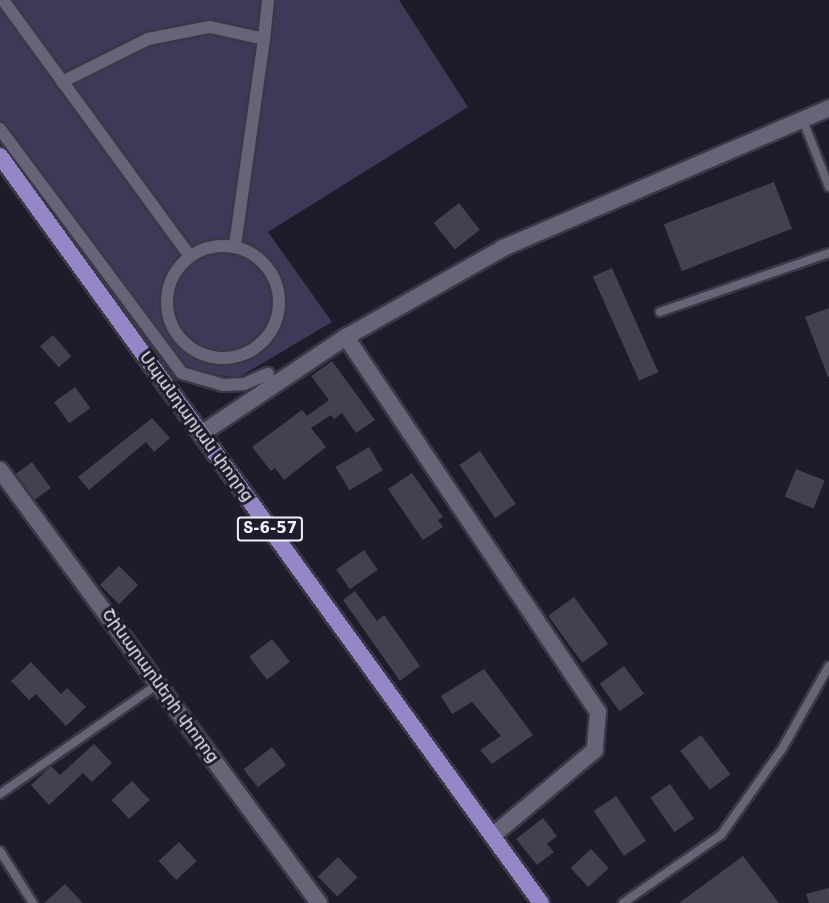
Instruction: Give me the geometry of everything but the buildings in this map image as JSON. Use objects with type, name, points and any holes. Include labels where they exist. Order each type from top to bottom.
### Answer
[{"type":"main road","name":"Սպանդարյան փողոց","points":[[3,165],[541,903]]},
{"type":"street","points":[[3,0],[189,255]]},
{"type":"street","points":[[235,246],[268,0]]},
{"type":"street","points":[[62,82],[148,39],[210,27],[264,39]]},
{"type":"street","points":[[201,434],[346,337],[503,248],[802,117],[829,108]]},
{"type":"street","points":[[0,129],[151,335],[182,373],[200,381],[244,384],[268,374]]},
{"type":"street","points":[[211,246],[235,246],[265,262],[280,293],[275,327],[252,353],[218,360],[186,346],[171,324],[167,317],[168,283],[189,255],[211,246]]},
{"type":"street","points":[[151,335],[171,324]]},
{"type":"street","points":[[346,337],[598,712],[595,750],[492,836]]},
{"type":"street","name":"Շինարարների փողոց","points":[[0,470],[319,903]]},
{"type":"lane","points":[[802,117],[829,187]]},
{"type":"lane","points":[[660,312],[829,252]]},
{"type":"lane","points":[[623,903],[721,836],[782,749],[829,666]]},
{"type":"lane","points":[[0,794],[158,684]]},
{"type":"lane","points":[[0,851],[33,903]]},
{"type":"shaded area","points":[[0,0],[399,0],[468,107],[268,232],[332,322],[239,377],[184,372],[0,120]]}]
